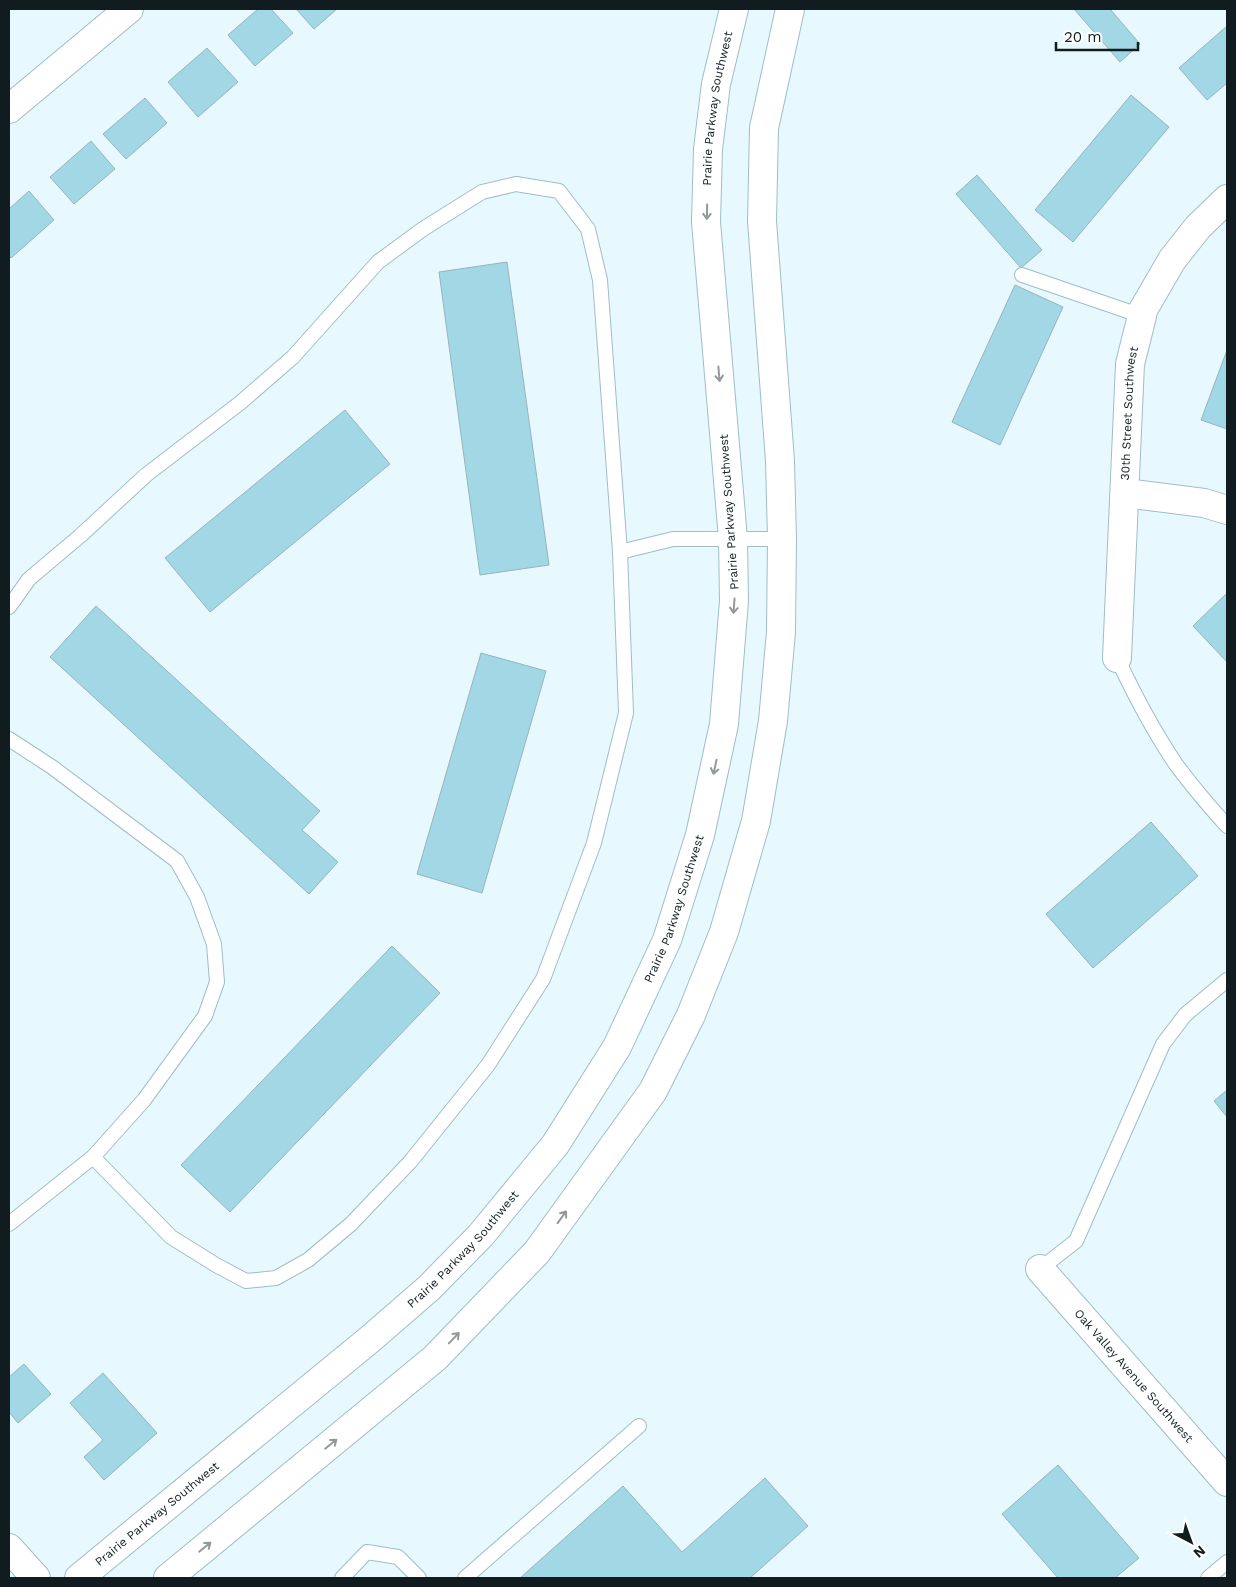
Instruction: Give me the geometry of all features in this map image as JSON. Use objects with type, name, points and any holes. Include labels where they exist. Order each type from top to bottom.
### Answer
[{"type":"street","points":[[9,109],[129,9]]},
{"type":"street","name":"Prairie Parkway Southwest","points":[[79,1578],[369,1340],[428,1288],[481,1235],[554,1145],[617,1047],[667,940],[700,835],[724,724],[734,600],[733,539],[706,222],[708,149],[716,84],[734,9]]},
{"type":"street","points":[[168,1578],[435,1358],[537,1252],[653,1091],[691,1016],[724,932],[756,821],[773,721],[781,632],[782,539],[780,461],[762,221],[764,128],[790,9]]},
{"type":"street","name":"30th Street Southwest","points":[[1117,658],[1126,492],[1130,364],[1143,310],[1172,260],[1198,227],[1227,199]]},
{"type":"street","points":[[1126,492],[1204,503],[1227,510]]},
{"type":"street","name":"Oak Valley Avenue Southwest","points":[[1040,1269],[1227,1482]]},
{"type":"street","points":[[9,1548],[36,1578]]},
{"type":"lane","points":[[9,607],[29,579],[80,536],[146,474],[240,403],[293,356],[378,262],[422,229],[482,192],[516,184],[558,191],[588,230],[600,280],[620,552],[626,713],[594,843],[543,979],[488,1065],[410,1162],[351,1224],[308,1260],[276,1278],[246,1280],[216,1265],[171,1237],[93,1157]]},
{"type":"lane","points":[[1022,275],[1142,316]]},
{"type":"lane","points":[[620,552],[674,539],[782,539]]},
{"type":"lane","points":[[1117,658],[1141,706],[1176,764],[1202,798],[1227,826]]},
{"type":"lane","points":[[9,739],[52,767],[177,861],[197,898],[214,944],[217,982],[205,1016],[144,1100],[93,1157],[9,1224]]},
{"type":"lane","points":[[1040,1269],[1076,1241],[1163,1044],[1185,1015],[1227,980]]},
{"type":"lane","points":[[465,1578],[639,1426]]},
{"type":"lane","points":[[342,1578],[368,1552],[398,1557],[419,1578]]},
{"type":"lane","points":[[1208,1578],[1227,1562]]},
{"type":"building","points":[[258,9],[271,9],[293,33],[255,66],[228,35]]},
{"type":"building","points":[[296,9],[337,9],[314,29]]},
{"type":"building","points":[[1074,9],[1110,9],[1140,44],[1120,62]]},
{"type":"building","points":[[1227,26],[1227,83],[1207,100],[1179,68]]},
{"type":"building","points":[[207,48],[238,82],[198,117],[168,82]]},
{"type":"building","points":[[1131,95],[1169,127],[1073,242],[1035,210]]},
{"type":"building","points":[[145,98],[167,123],[126,159],[103,134]]},
{"type":"building","points":[[91,141],[115,169],[74,204],[50,177]]},
{"type":"building","points":[[977,175],[1042,250],[1021,268],[956,194]]},
{"type":"building","points":[[29,191],[54,220],[11,258],[9,255],[9,209]]},
{"type":"building","points":[[507,262],[549,565],[480,575],[439,272]]},
{"type":"building","points":[[1015,285],[1063,307],[1000,445],[952,422]]},
{"type":"building","points":[[1227,350],[1227,429],[1201,420]]},
{"type":"building","points":[[345,410],[390,464],[210,612],[165,558]]},
{"type":"building","points":[[1227,593],[1227,662],[1193,626]]},
{"type":"building","points":[[96,606],[320,811],[302,830],[338,862],[309,894],[50,657]]},
{"type":"building","points":[[481,653],[546,671],[482,893],[417,874]]},
{"type":"building","points":[[1151,822],[1198,876],[1093,968],[1046,914]]},
{"type":"building","points":[[392,946],[440,993],[230,1212],[181,1165]]},
{"type":"building","points":[[1227,1090],[1227,1117],[1214,1101]]},
{"type":"building","points":[[24,1364],[51,1394],[18,1423],[9,1412],[9,1377]]},
{"type":"building","points":[[103,1373],[157,1433],[104,1480],[84,1457],[103,1440],[70,1403]]},
{"type":"building","points":[[1058,1465],[1139,1558],[1115,1578],[1058,1578],[1002,1514]]},
{"type":"building","points":[[765,1478],[808,1526],[750,1578],[520,1578],[623,1486],[682,1552]]}]
